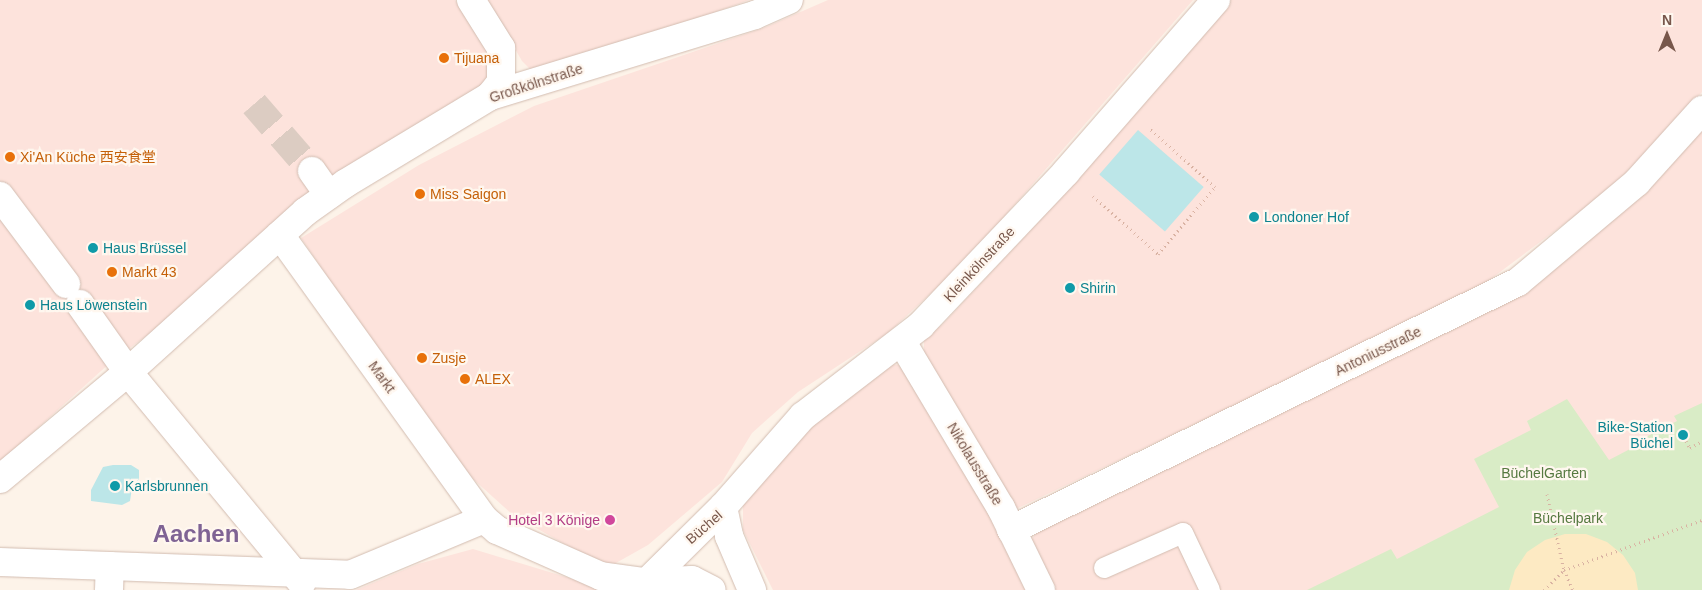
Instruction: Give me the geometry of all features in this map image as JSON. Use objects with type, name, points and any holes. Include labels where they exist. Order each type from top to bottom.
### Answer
[{"type":"street","points":[[471,0],[501,48],[501,82],[490,96]]},
{"type":"street","name":"Großkölnstraße","points":[[280,235],[305,212],[329,195],[490,96],[755,15],[789,0]]},
{"type":"street","name":"Kleinkölnstraße","points":[[723,507],[803,416],[902,342],[1066,172],[1216,0]]},
{"type":"street","name":"Antoniusstraße","points":[[1011,530],[1518,282],[1637,182],[1702,110]]},
{"type":"street","points":[[312,171],[329,195]]},
{"type":"street","points":[[0,196],[128,372],[301,582]]},
{"type":"street","points":[[0,479],[128,372],[280,235]]},
{"type":"street","name":"Markt","points":[[280,235],[490,524]]},
{"type":"street","name":"Nikolausstraße","points":[[902,342],[1011,530],[1041,590]]},
{"type":"street","name":"Büchel","points":[[641,586],[723,507]]},
{"type":"street","name":"Büchel","points":[[723,507],[729,536],[752,590]]},
{"type":"street","points":[[0,562],[110,578],[301,582],[350,575],[490,524],[601,576],[641,586],[692,580],[712,590]]},
{"type":"lane","points":[[1104,568],[1183,533],[1210,590]]},
{"type":"path","points":[[1066,172],[1158,254],[1215,187],[1123,105]]},
{"type":"path","points":[[1686,441],[1690,448],[1702,441]]},
{"type":"path","points":[[1547,494],[1564,570],[1573,590]]},
{"type":"path","points":[[1544,590],[1564,570],[1702,520]]},
{"type":"shaded area","points":[[0,0],[455,0],[491,54],[490,76],[478,90],[111,362],[0,462]]},
{"type":"shaded area","points":[[487,0],[749,0],[543,74],[534,73],[522,61]]},
{"type":"shaded area","points":[[828,0],[1193,0],[990,233],[943,282],[888,333],[798,392],[752,433],[722,482],[648,545],[607,568],[513,515],[473,479],[420,413],[301,238],[419,165],[534,106],[766,27]]},
{"type":"shaded area","points":[[1229,0],[1702,0],[1702,92],[1615,186],[1476,290],[1014,510],[924,353],[924,337],[942,325],[1066,192]]},
{"type":"shaded area","points":[[1702,123],[1702,590],[1054,590],[1030,542],[1036,533],[1538,281]]},
{"type":"shaded area","points":[[890,364],[900,365],[978,492],[1028,590],[773,590],[743,530],[743,504],[786,447]]},
{"type":"shaded area","points":[[473,549],[589,584],[620,590],[356,590],[418,564]]},
{"type":"green space","name":"Büchelpark","points":[[1567,399],[1609,460],[1630,449],[1632,444],[1677,421],[1674,416],[1702,403],[1702,590],[1307,590],[1391,549],[1397,559],[1499,507],[1474,459],[1531,430],[1527,421]]},
{"type":"sand","points":[[1565,534],[1586,534],[1607,542],[1623,555],[1635,573],[1638,590],[1509,590],[1515,570],[1527,552],[1545,540]]},
{"type":"water","points":[[1138,130],[1204,187],[1165,232],[1099,175]]},
{"type":"water","name":"Karlsbrunnen","points":[[131,465],[139,470],[139,479],[132,488],[130,501],[122,505],[91,501],[91,490],[103,467]]},
{"type":"tunnel","points":[[254,104],[312,171]]},
{"type":"place","name":"Tijuana","points":[[444,58]]},
{"type":"place","name":"Xi'An Küche 西安食堂","points":[[10,157]]},
{"type":"place","name":"Miss Saigon","points":[[420,194]]},
{"type":"place","name":"Londoner Hof","points":[[1254,217]]},
{"type":"place","name":"Haus Brüssel","points":[[93,248]]},
{"type":"place","name":"Markt 43","points":[[112,272]]},
{"type":"place","name":"Shirin","points":[[1070,288]]},
{"type":"place","name":"Haus Löwenstein","points":[[30,305]]},
{"type":"place","name":"Zusje","points":[[422,358]]},
{"type":"place","name":"ALEX","points":[[465,379]]},
{"type":"place","name":"Bike-Station Büchel","points":[[1683,435]]},
{"type":"place","name":"Karlsbrunnen","points":[[115,486]]},
{"type":"place","name":"Hotel 3 Könige","points":[[610,520]]},
{"type":"district","name":"Aachen","points":[[196,534]]},
{"type":"park label","name":"BüchelGarten","points":[[1544,473]]}]
